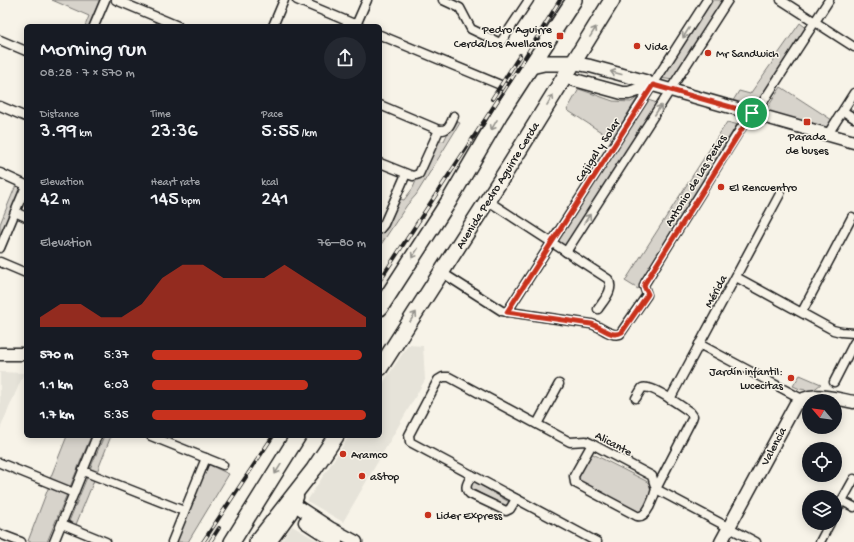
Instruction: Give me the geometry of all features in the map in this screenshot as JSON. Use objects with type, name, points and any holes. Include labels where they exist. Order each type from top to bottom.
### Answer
[{"type":"highway","points":[[382,305],[449,201],[531,66],[574,0]]},
{"type":"highway","name":"Avenida Pedro Aguirre Cerda","points":[[382,363],[386,353],[488,201],[612,0]]},
{"type":"highway","points":[[531,66],[573,63]]},
{"type":"highway","points":[[232,542],[297,438]]},
{"type":"highway","points":[[298,490],[327,438]]},
{"type":"highway","points":[[257,542],[298,490],[335,438]]},
{"type":"street","points":[[95,24],[105,0]]},
{"type":"street","points":[[116,0],[173,24]]},
{"type":"street","points":[[274,24],[284,0]]},
{"type":"street","points":[[296,0],[352,24]]},
{"type":"street","points":[[358,24],[367,0]]},
{"type":"street","points":[[444,0],[460,8],[471,29],[498,42],[501,42],[528,0]]},
{"type":"street","name":"Cajigal y Solar","points":[[507,312],[707,0]]},
{"type":"street","points":[[566,252],[728,0]]},
{"type":"street","points":[[781,0],[854,47]]},
{"type":"street","name":"Antonio de Las Peñas","points":[[507,312],[591,324],[598,326],[611,334],[617,335],[622,332],[648,294],[644,286],[645,283],[752,113],[761,105],[829,0]]},
{"type":"street","points":[[382,36],[515,92]]},
{"type":"street","points":[[0,40],[24,50]]},
{"type":"street","points":[[573,63],[590,66],[645,81],[670,90],[854,142]]},
{"type":"street","points":[[564,77],[622,93],[629,93],[653,85]]},
{"type":"street","points":[[828,134],[854,93]]},
{"type":"street","points":[[0,106],[24,117]]},
{"type":"street","points":[[382,106],[439,130],[448,129],[454,116]]},
{"type":"street","points":[[843,111],[854,118]]},
{"type":"street","points":[[382,164],[406,174],[416,176],[421,171],[439,130]]},
{"type":"street","points":[[0,174],[24,184]]},
{"type":"street","points":[[382,226],[406,174]]},
{"type":"street","points":[[1,243],[24,190]]},
{"type":"street","name":"Mérida","points":[[670,399],[780,194]]},
{"type":"street","points":[[488,201],[610,281],[610,290],[598,309]]},
{"type":"street","points":[[15,212],[24,216]]},
{"type":"street","points":[[802,312],[852,217]]},
{"type":"street","points":[[0,262],[24,272]]},
{"type":"street","points":[[441,272],[497,308],[507,312]]},
{"type":"street","points":[[736,277],[837,331],[854,333]]},
{"type":"street","points":[[834,382],[854,343]]},
{"type":"street","points":[[699,344],[802,399]]},
{"type":"street","points":[[0,354],[24,354]]},
{"type":"street","name":"Alicante","points":[[472,476],[410,442],[409,435],[422,409],[438,380],[443,377],[449,377],[570,442],[586,441],[592,444],[652,476],[656,488],[756,542]]},
{"type":"street","points":[[537,424],[559,384]]},
{"type":"street","points":[[592,444],[574,476],[575,483],[638,517],[642,517],[652,501],[656,488],[693,416],[690,412],[670,399],[646,387],[642,388],[636,398]]},
{"type":"street","name":"Valencia","points":[[722,542],[793,408],[802,399]]},
{"type":"street","points":[[842,400],[854,402]]},
{"type":"street","points":[[54,542],[96,438]]},
{"type":"street","points":[[156,438],[223,465]]},
{"type":"street","points":[[172,542],[206,458]]},
{"type":"street","points":[[0,462],[74,493]]},
{"type":"street","points":[[83,471],[184,512]]},
{"type":"street","points":[[516,499],[510,509],[506,511],[469,493],[466,487],[472,476],[516,499],[597,542]]},
{"type":"street","points":[[854,479],[842,501],[854,507]]},
{"type":"street","points":[[270,542],[293,509],[298,490]]},
{"type":"street","points":[[293,509],[336,542]]},
{"type":"street","points":[[293,509],[356,542]]},
{"type":"street","points":[[62,524],[106,542]]},
{"type":"street","points":[[820,542],[826,530]]},
{"type":"street","points":[[0,534],[21,542]]},
{"type":"shaded area","points":[[52,0],[102,0],[91,24],[86,24],[89,16]]},
{"type":"shaded area","points":[[711,0],[724,0],[673,80],[660,78]]},
{"type":"shaded area","points":[[800,23],[813,33],[761,114],[731,104],[739,91],[750,94]]},
{"type":"shaded area","points":[[781,87],[832,120],[825,131],[764,113]]},
{"type":"shaded area","points":[[579,89],[613,101],[631,102],[638,97],[612,139],[567,110]]},
{"type":"shaded area","points":[[648,100],[657,103],[565,248],[556,242]]},
{"type":"shaded area","points":[[454,120],[460,123],[416,195],[407,205],[382,243],[382,224],[396,198],[404,200],[413,188],[432,142],[444,141]]},
{"type":"shaded area","points":[[727,122],[739,125],[638,289],[625,281]]},
{"type":"shaded area","points":[[16,185],[21,188],[1,236],[0,224]]},
{"type":"shaded area","points":[[408,345],[423,346],[425,380],[343,522],[307,501],[348,438],[382,438],[382,385]]},
{"type":"shaded area","points":[[0,372],[24,373],[0,429]]},
{"type":"shaded area","points":[[800,375],[821,384],[812,391],[793,386]]},
{"type":"shaded area","points":[[66,438],[90,438],[70,487],[50,479]]},
{"type":"shaded area","points":[[103,438],[110,438],[97,472],[90,469]]},
{"type":"shaded area","points":[[591,453],[651,485],[653,492],[643,513],[641,514],[580,483],[577,477]]},
{"type":"shaded area","points":[[207,464],[229,474],[188,542],[175,542]]},
{"type":"shaded area","points":[[88,475],[95,478],[75,527],[68,524]]},
{"type":"shaded area","points":[[472,480],[509,502],[504,507],[471,488]]},
{"type":"shaded area","points":[[49,486],[67,494],[47,542],[28,541]]},
{"type":"shaded area","points":[[292,526],[320,542],[281,542]]},
{"type":"railway","points":[[382,277],[511,80],[560,0]]},
{"type":"railway","points":[[492,99],[520,55]]},
{"type":"railway","points":[[203,542],[272,438]]},
{"type":"railway","points":[[210,542],[219,528]]},
{"type":"place","name":"Pedro Aguirre Cerda/Los Avellanos","points":[[560,36]]},
{"type":"place","name":"Vida","points":[[637,46]]},
{"type":"place","name":"Mr Sandwich","points":[[708,53]]},
{"type":"place","name":"Parada de buses","points":[[807,122]]},
{"type":"place","name":"El Rencuentro","points":[[721,187]]},
{"type":"place","name":"Jardín infantil: Lucecitas","points":[[791,378]]},
{"type":"place","name":"Aramco","points":[[343,454]]},
{"type":"place","name":"aStop","points":[[362,476]]},
{"type":"place","name":"Lider Express","points":[[428,515]]},
{"type":"route","points":[[653,85],[752,113],[741,128],[645,283],[644,286],[647,295],[620,334],[611,334],[598,326],[591,324],[507,312],[653,85]]}]
